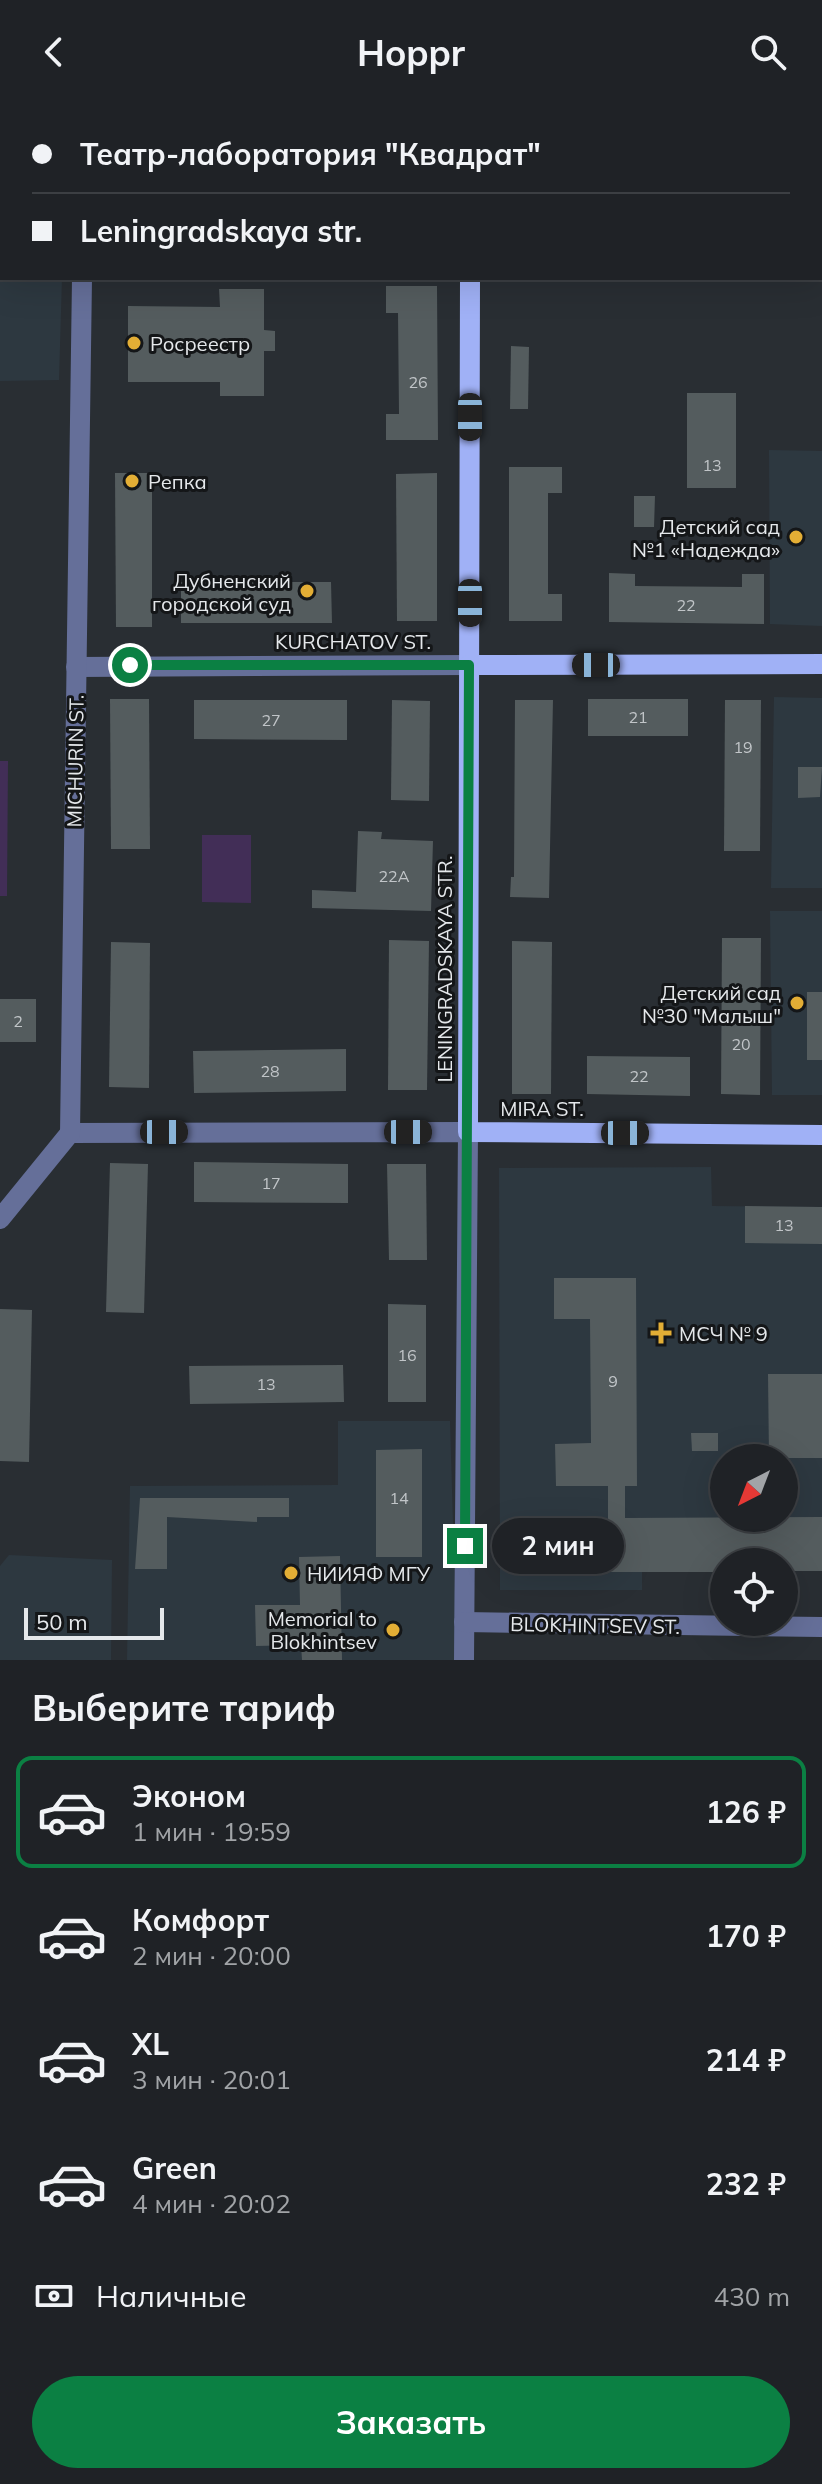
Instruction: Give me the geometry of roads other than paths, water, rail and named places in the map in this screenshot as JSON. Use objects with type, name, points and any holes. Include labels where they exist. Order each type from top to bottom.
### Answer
[{"type":"main road","name":"LENINGRADSKAYA STR.","points":[[468,1132],[470,280]]},
{"type":"main road","name":"KURCHATOV ST.","points":[[469,665],[822,664]]},
{"type":"main road","name":"MIRA ST.","points":[[468,1132],[822,1135]]},
{"type":"street","name":"MICHURIN ST.","points":[[70,1133],[82,280]]},
{"type":"street","name":"KURCHATOV ST.","points":[[76,667],[469,665]]},
{"type":"street","name":"MIRA ST.","points":[[70,1133],[468,1132]]},
{"type":"street","name":"LENINGRADSKAYA STR.","points":[[464,1660],[468,1132]]},
{"type":"street","points":[[0,1219],[70,1133]]},
{"type":"street","name":"BLOKHINTSEV ST.","points":[[464,1622],[822,1627]]},
{"type":"place","name":"Росреестр","points":[[134,343]]},
{"type":"place","name":"Репка","points":[[132,481]]},
{"type":"place","name":"Детский сад №1 «Надежда»","points":[[796,537]]},
{"type":"place","name":"Дубненский городской суд","points":[[307,591]]},
{"type":"place","name":"Детский сад №30 \"Малыш\"","points":[[797,1003]]},
{"type":"place","name":"МСЧ № 9","points":[[661,1333]]},
{"type":"place","name":"НИИЯФ МГУ","points":[[291,1573]]},
{"type":"place","name":"Memorial to Blokhintsev","points":[[393,1630]]}]
